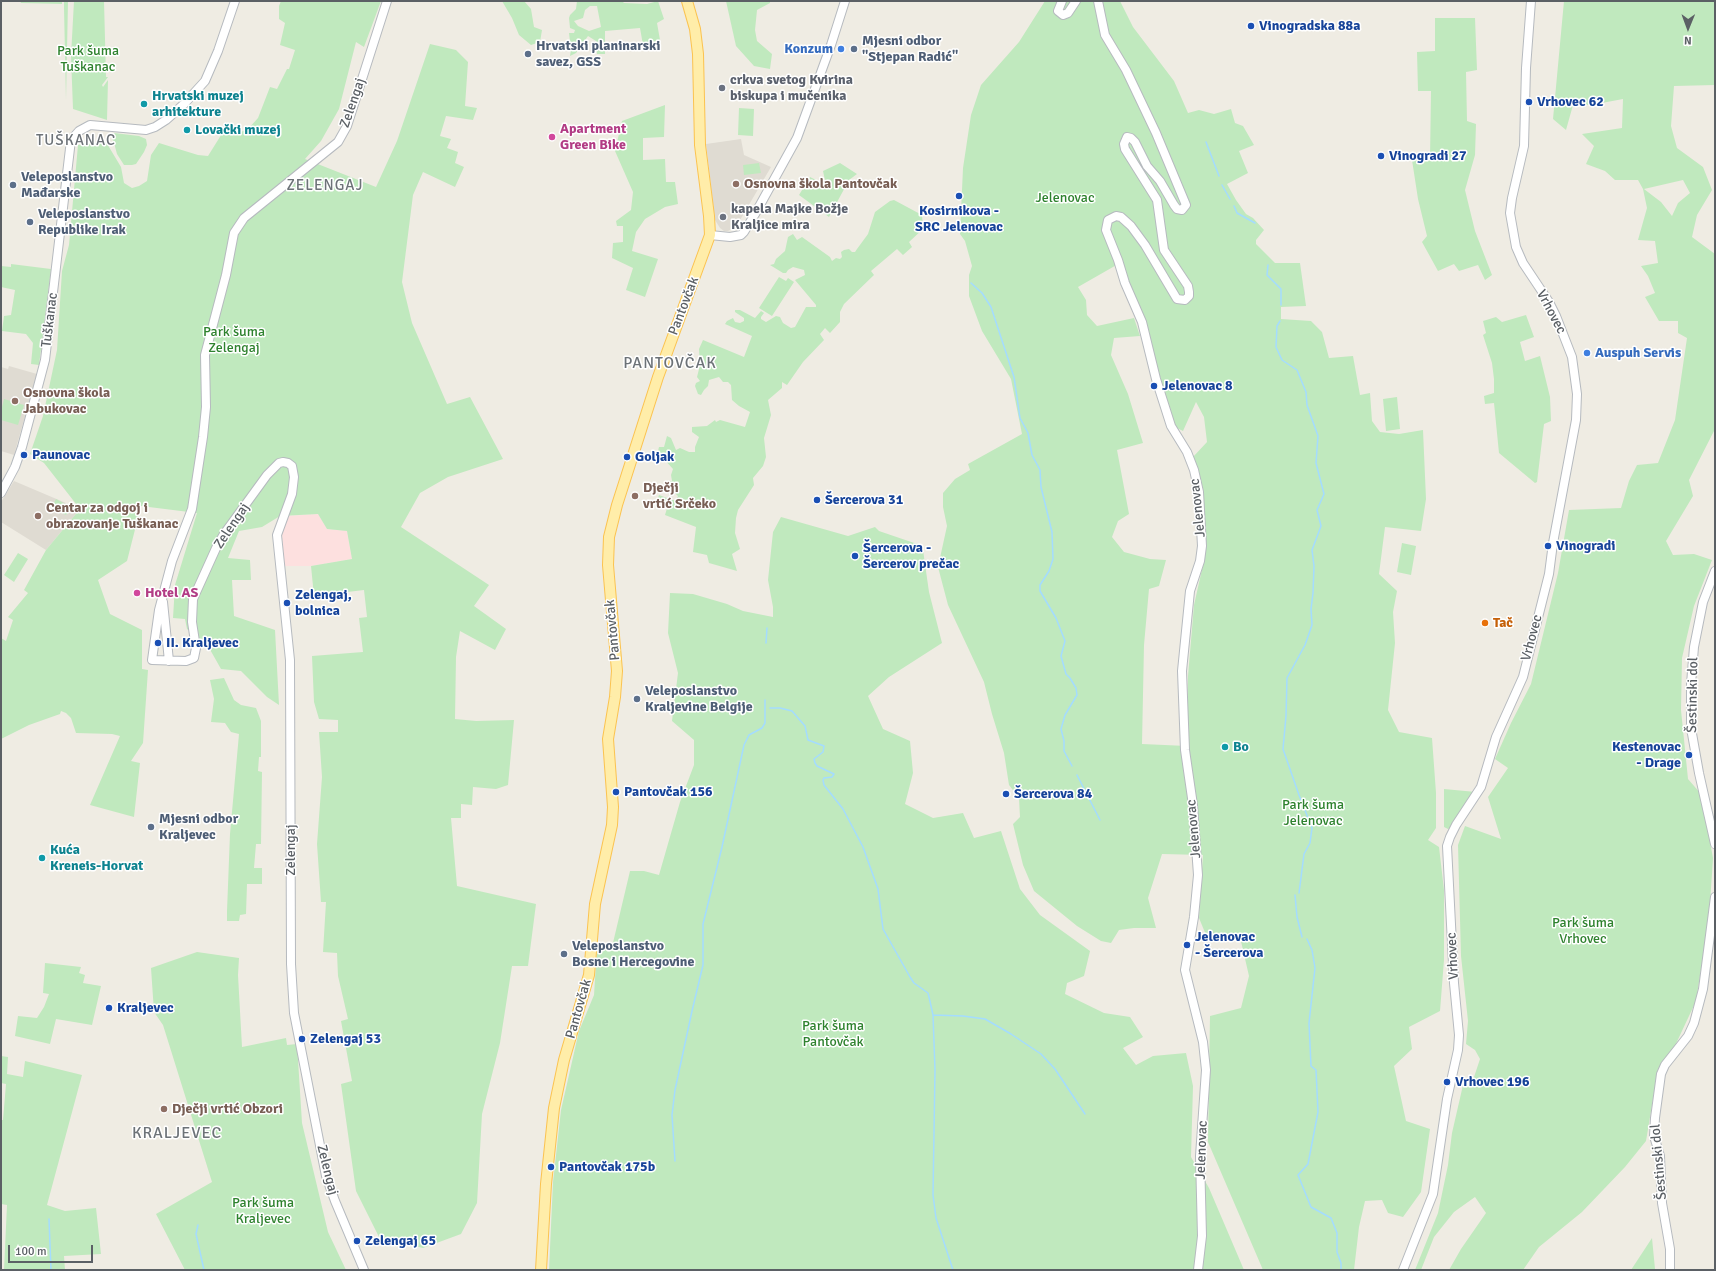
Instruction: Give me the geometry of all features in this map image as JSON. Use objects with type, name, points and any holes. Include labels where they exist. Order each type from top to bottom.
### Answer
[{"type":"main road","name":"Pantovčak","points":[[541,1270],[546,1184],[554,1108],[564,1060],[589,975],[595,904],[612,825],[608,739],[615,697],[617,665],[608,565],[609,537],[617,505],[660,370],[710,235],[700,145],[698,54],[695,29],[687,1]]},
{"type":"street","name":"Tuškanac","points":[[1,493],[15,466],[22,447],[45,360],[71,140],[79,131],[90,125],[146,130],[155,127],[169,118],[205,81],[218,52],[235,1]]},
{"type":"street","name":"Zelengaj","points":[[364,1270],[326,1176],[294,1013],[290,964],[290,660],[278,535],[292,494],[294,477],[292,466],[288,463],[279,463],[267,475],[217,546],[193,599],[192,622],[196,648],[195,655],[191,660],[186,661],[152,660],[162,598],[172,561],[192,509],[206,407],[205,355],[226,275],[234,233],[244,218],[338,142],[347,126],[387,1]]},
{"type":"street","points":[[710,235],[730,237],[741,235],[755,214],[796,138],[831,45],[845,1]]},
{"type":"street","points":[[1062,1],[1058,11],[1063,15],[1068,13],[1076,1]]},
{"type":"street","name":"Jelenovac","points":[[1098,1],[1105,35],[1132,83],[1156,133],[1186,206],[1182,210],[1177,209],[1160,181],[1147,166],[1135,142],[1132,138],[1127,137],[1124,144],[1125,149],[1157,200],[1164,250],[1188,286],[1189,296],[1186,300],[1177,299],[1131,226],[1121,217],[1116,216],[1108,220],[1106,230],[1125,283],[1142,322],[1156,379],[1171,426],[1187,452],[1194,470],[1199,492],[1202,546],[1200,561],[1190,591],[1182,671],[1184,750],[1193,805],[1198,875],[1194,917],[1185,970],[1203,1042],[1206,1070],[1200,1156],[1202,1236],[1198,1270]]},
{"type":"street","name":"Vrhovec","points":[[1403,1270],[1433,1194],[1447,1099],[1460,1035],[1454,983],[1447,846],[1456,825],[1481,787],[1496,737],[1523,677],[1549,574],[1553,543],[1576,420],[1577,394],[1572,357],[1562,328],[1518,253],[1512,230],[1510,213],[1524,146],[1526,68],[1531,1]]},
{"type":"street","name":"Šestinski dol","points":[[1715,571],[1703,602],[1694,647],[1691,678],[1691,736],[1715,844]]},
{"type":"street","points":[[162,598],[168,660]]},
{"type":"street","name":"Šestinski dol","points":[[1670,1270],[1670,1249],[1662,1203],[1660,1156],[1654,1136],[1659,1090],[1664,1068],[1685,1042],[1694,1023],[1704,984],[1715,897]]},
{"type":"shaded area","name":"Osnovna škola Pantovčak","points":[[741,139],[744,155],[771,167],[736,227],[728,231],[724,231],[715,220],[706,144]]},
{"type":"shaded area","name":"Osnovna škola Jabukovac","points":[[9,366],[37,374],[14,455],[1,451],[1,367],[8,369]]},
{"type":"shaded area","name":"Centar za odgoj i obrazovanje Tuškanac","points":[[14,481],[80,509],[46,550],[1,522],[1,502]]},
{"type":"shaded area","points":[[318,514],[327,529],[347,531],[352,559],[311,566],[284,566],[282,533],[283,525],[288,516]]},
{"type":"green space","name":"Park šuma Tuškanac","points":[[20,1],[62,1],[62,4],[21,3]]},
{"type":"green space","points":[[64,1],[68,1],[66,100],[64,8]]},
{"type":"green space","name":"Park šuma Tuškanac","points":[[74,1],[104,1],[106,77],[108,77],[102,85],[103,87],[108,80],[107,120],[73,109],[71,56]]},
{"type":"green space","name":"Park šuma Zelengaj","points":[[281,1],[381,1],[364,47],[356,42],[339,109],[321,141],[305,159],[376,187],[397,141],[430,44],[456,50],[468,62],[465,106],[477,108],[473,120],[446,116],[440,136],[451,139],[447,148],[458,152],[455,163],[464,167],[455,187],[423,172],[413,195],[402,282],[412,323],[447,404],[470,397],[503,459],[448,477],[420,493],[401,527],[489,585],[474,606],[506,629],[495,650],[460,631],[456,657],[455,719],[476,721],[514,720],[508,785],[496,789],[473,787],[472,805],[461,804],[461,818],[451,818],[457,886],[536,904],[528,966],[512,966],[500,1043],[482,1114],[477,1203],[461,1234],[423,1248],[379,1237],[356,1191],[341,1084],[352,1081],[341,1021],[348,1019],[338,976],[337,953],[323,952],[326,902],[321,902],[317,844],[322,777],[319,732],[338,732],[338,720],[319,719],[314,702],[312,656],[363,652],[359,618],[367,617],[364,590],[314,596],[311,566],[352,559],[347,531],[327,529],[318,514],[280,516],[262,527],[239,531],[228,558],[250,560],[251,580],[232,580],[234,616],[275,630],[279,705],[267,697],[241,671],[221,669],[208,646],[187,629],[185,619],[173,618],[175,585],[197,513],[141,506],[127,561],[98,580],[110,614],[142,630],[142,669],[148,670],[143,743],[131,761],[140,763],[134,817],[90,805],[120,736],[112,734],[76,733],[71,718],[66,713],[61,711],[60,714],[29,725],[1,739],[1,638],[6,641],[13,620],[8,617],[28,593],[24,590],[46,550],[80,509],[44,463],[30,454],[43,416],[57,350],[62,271],[69,245],[78,145],[106,142],[121,167],[124,183],[132,188],[147,181],[151,155],[159,143],[198,155],[208,156],[223,132],[236,134],[248,129],[258,118],[270,87],[277,89],[287,69],[289,69],[295,50],[280,45],[285,23],[279,19],[279,6]]},
{"type":"green space","points":[[502,1],[524,1],[531,9],[534,27],[542,30],[540,42],[531,45],[519,35],[512,18]]},
{"type":"green space","points":[[577,1],[622,1],[624,3],[647,4],[658,1],[664,19],[657,23],[660,40],[643,45],[640,28],[605,31],[605,54],[597,54],[596,41],[588,36],[576,53],[570,56],[571,50],[569,33],[574,33],[575,30],[570,28],[569,18],[576,9]],"holes":[[[590,6],[597,6],[601,27],[589,31],[578,26],[574,21],[583,18],[585,10]]]},
{"type":"green space","points":[[726,1],[770,1],[770,3],[757,10],[755,30],[757,41],[772,54],[770,69],[754,66],[736,46]]},
{"type":"green space","name":"Park šuma Jelenovac","points":[[1045,1],[1120,1],[1133,27],[1174,81],[1188,113],[1199,110],[1214,114],[1231,109],[1235,123],[1243,126],[1254,145],[1239,151],[1248,173],[1227,184],[1246,214],[1253,218],[1264,230],[1256,240],[1256,244],[1275,263],[1300,263],[1306,306],[1281,307],[1281,319],[1311,321],[1322,332],[1329,358],[1353,356],[1360,395],[1370,393],[1372,421],[1380,432],[1399,434],[1423,430],[1426,499],[1421,531],[1385,527],[1379,574],[1397,591],[1393,612],[1395,643],[1388,710],[1399,732],[1432,738],[1436,793],[1436,828],[1428,840],[1439,847],[1444,890],[1444,960],[1440,1011],[1409,1027],[1412,1049],[1394,1066],[1406,1121],[1430,1129],[1421,1192],[1403,1217],[1388,1213],[1382,1200],[1365,1201],[1359,1227],[1354,1270],[1263,1270],[1208,1142],[1210,1016],[1241,1008],[1249,976],[1240,937],[1222,940],[1206,935],[1199,918],[1203,855],[1162,854],[1148,898],[1156,928],[1119,930],[1111,943],[1101,941],[1077,926],[1034,891],[1023,865],[1013,824],[1020,817],[1019,798],[1009,785],[1004,753],[984,682],[948,605],[938,567],[947,526],[943,507],[943,493],[955,479],[970,470],[968,464],[1022,434],[1011,379],[982,331],[969,296],[969,275],[972,266],[965,241],[960,234],[963,168],[971,115],[981,85],[1019,42]],"holes":[[[1120,263],[1173,426],[1183,431],[1196,402],[1204,417],[1207,442],[1193,457],[1203,488],[1205,556],[1194,605],[1188,676],[1187,746],[1142,744],[1144,645],[1149,589],[1159,586],[1166,560],[1150,559],[1124,552],[1112,537],[1118,521],[1129,514],[1117,450],[1143,443],[1128,394],[1111,355],[1114,338],[1140,336],[1134,318],[1097,326],[1087,315],[1086,300],[1078,287]]]},
{"type":"green space","name":"Park šuma Vrhovec","points":[[1564,1],[1715,1],[1715,85],[1674,86],[1671,126],[1677,148],[1703,167],[1712,190],[1697,215],[1692,237],[1715,254],[1715,429],[1689,480],[1693,496],[1666,541],[1673,555],[1694,554],[1712,560],[1694,606],[1682,658],[1681,710],[1688,779],[1701,794],[1713,858],[1709,919],[1696,1001],[1674,1048],[1658,1069],[1646,1141],[1625,1167],[1582,1212],[1539,1247],[1523,1270],[1449,1270],[1461,1249],[1486,1213],[1475,1197],[1454,1212],[1434,1237],[1421,1270],[1415,1270],[1438,1213],[1448,1165],[1452,1133],[1463,1085],[1474,1077],[1480,1059],[1475,1050],[1466,1044],[1468,1021],[1461,956],[1458,845],[1465,826],[1501,839],[1488,797],[1508,768],[1495,759],[1531,684],[1558,573],[1569,510],[1621,508],[1629,481],[1637,465],[1658,463],[1675,420],[1687,338],[1678,333],[1678,321],[1659,321],[1645,297],[1655,293],[1648,276],[1641,266],[1658,263],[1655,241],[1638,240],[1647,208],[1643,189],[1638,180],[1615,180],[1605,171],[1586,164],[1594,146],[1582,134],[1622,128],[1623,99],[1591,105],[1573,105],[1566,130],[1553,119]],"holes":[[[1683,180],[1690,193],[1678,203],[1672,216],[1661,202],[1644,189]]]},
{"type":"green space","points":[[1435,18],[1475,18],[1477,70],[1466,72],[1467,121],[1476,124],[1475,155],[1465,190],[1475,231],[1492,275],[1485,280],[1478,265],[1459,271],[1454,264],[1438,271],[1422,242],[1427,236],[1418,199],[1412,160],[1430,159],[1431,91],[1418,91],[1417,52],[1435,51]]},
{"type":"green space","points":[[665,105],[664,137],[643,138],[643,160],[665,159],[666,182],[675,182],[678,204],[665,207],[645,219],[636,232],[632,251],[658,259],[645,297],[626,290],[633,268],[612,258],[613,243],[623,242],[623,226],[617,226],[616,221],[631,210],[633,192],[615,151],[622,121]]},
{"type":"green space","points":[[739,108],[754,109],[753,136],[738,135]]},
{"type":"green space","points":[[114,133],[139,136],[146,139],[147,145],[136,164],[124,165],[117,154],[112,138]]},
{"type":"green space","points":[[759,163],[761,173],[744,175],[743,165]]},
{"type":"green space","points":[[840,163],[857,174],[849,180],[829,217],[799,195],[810,177],[826,185],[823,171]]},
{"type":"green space","points":[[894,200],[922,215],[923,229],[909,242],[912,247],[903,255],[897,249],[871,271],[874,275],[844,304],[840,312],[840,322],[830,333],[825,328],[820,334],[824,340],[803,362],[787,385],[782,382],[782,388],[768,400],[771,415],[764,438],[766,457],[763,466],[753,478],[754,485],[738,510],[736,518],[735,533],[740,549],[732,554],[737,571],[709,563],[707,555],[693,552],[696,527],[665,515],[668,505],[657,501],[659,495],[672,500],[676,500],[678,496],[664,483],[665,481],[672,481],[671,475],[673,469],[663,458],[657,455],[659,447],[664,447],[667,436],[671,438],[676,450],[680,448],[689,452],[695,452],[695,447],[699,437],[692,432],[692,427],[707,426],[715,420],[716,422],[720,420],[745,427],[750,412],[732,400],[731,385],[728,382],[723,382],[719,377],[709,380],[708,386],[701,395],[698,394],[695,386],[696,383],[700,381],[697,377],[700,365],[699,349],[703,340],[744,357],[752,336],[725,324],[733,318],[735,322],[740,323],[744,321],[744,318],[735,312],[735,310],[740,310],[755,318],[761,311],[764,313],[761,319],[766,322],[776,316],[780,317],[783,323],[791,328],[795,327],[806,307],[816,307],[816,305],[795,280],[805,275],[804,270],[793,267],[786,273],[783,273],[770,265],[774,264],[776,259],[785,251],[788,237],[793,234],[797,240],[802,237],[830,257],[832,261],[836,258],[840,259],[842,257],[841,252],[844,250],[849,249],[852,252],[855,252],[868,234],[875,212],[890,201]]},
{"type":"green space","points":[[11,264],[51,269],[39,365],[31,364],[33,343],[26,334],[2,331],[4,316],[11,315],[15,290],[1,287],[1,266],[11,267]]},
{"type":"green space","points":[[779,277],[786,281],[788,278],[794,282],[772,316],[759,308]]},
{"type":"green space","points":[[1526,315],[1534,337],[1520,342],[1525,361],[1540,356],[1550,397],[1551,421],[1544,424],[1537,482],[1535,483],[1499,453],[1494,403],[1485,404],[1484,396],[1494,393],[1494,379],[1492,363],[1483,335],[1486,333],[1483,321],[1496,317],[1502,322]]},
{"type":"green space","points":[[1397,397],[1400,429],[1386,431],[1383,399]]},
{"type":"green space","points":[[4,399],[24,405],[18,425],[1,420],[1,411]]},
{"type":"green space","points":[[56,499],[71,507],[66,515],[51,508]]},
{"type":"green space","name":"Park šuma Pantovčak","points":[[781,517],[848,536],[875,527],[879,531],[920,545],[923,550],[929,592],[942,643],[889,677],[868,696],[883,729],[910,741],[913,773],[905,804],[933,818],[963,813],[974,838],[1001,831],[1020,889],[1040,915],[1090,951],[1084,976],[1067,983],[1065,994],[1104,1013],[1130,1017],[1143,1037],[1123,1048],[1136,1065],[1153,1056],[1186,1053],[1193,1086],[1191,1157],[1209,1188],[1244,1270],[549,1270],[553,1182],[561,1110],[579,1031],[594,995],[597,948],[612,947],[630,871],[644,871],[659,875],[680,802],[694,765],[694,740],[672,721],[678,673],[668,633],[670,593],[693,594],[727,604],[743,611],[773,617],[773,607],[768,580],[773,532]]},
{"type":"green space","points":[[1402,543],[1416,546],[1411,575],[1397,572]]},
{"type":"green space","points":[[18,553],[28,559],[14,582],[4,575]]},
{"type":"green space","points":[[224,678],[234,700],[241,705],[256,708],[261,721],[261,757],[259,757],[258,771],[262,772],[261,844],[256,844],[254,868],[262,868],[262,884],[247,884],[246,914],[240,915],[239,921],[227,921],[227,911],[230,834],[239,734],[231,732],[225,723],[211,722],[214,699],[210,680]]},
{"type":"green space","points":[[1444,789],[1476,792],[1451,828],[1448,829],[1444,827]]},
{"type":"green space","name":"Park šuma Kraljevec","points":[[197,952],[239,958],[238,975],[242,1047],[286,1038],[287,1045],[297,1044],[302,1123],[328,1232],[346,1270],[185,1270],[156,1214],[212,1182],[163,1025],[154,1012],[151,968]]},
{"type":"green space","points":[[45,963],[81,967],[79,973],[85,975],[83,983],[101,986],[92,1025],[56,1019],[50,1044],[15,1036],[18,1016],[37,1018],[44,1007],[49,994],[43,993]]},
{"type":"green space","points":[[1,1056],[8,1057],[7,1074],[23,1077],[25,1061],[82,1075],[47,1205],[65,1211],[96,1208],[101,1254],[64,1256],[65,1270],[4,1270],[7,1205],[1,1204],[1,1120],[3,1120],[6,1084],[1,1083]]},
{"type":"green space","points":[[1652,1238],[1655,1269],[1631,1270]]},
{"type":"waterway","points":[[1206,142],[1219,176]]},
{"type":"waterway","points":[[1222,185],[1230,199]]},
{"type":"waterway","points":[[1234,206],[1237,213],[1255,223]]},
{"type":"waterway","points":[[1268,265],[1267,275],[1281,289],[1281,305]]},
{"type":"waterway","points":[[971,283],[982,293],[991,307],[1014,377],[1020,418],[1028,433],[1032,455],[1040,470],[1041,487],[1052,532],[1053,559],[1049,571],[1040,585],[1040,591],[1056,618],[1065,641],[1061,656],[1066,674],[1076,688],[1077,695],[1065,715],[1061,729],[1064,741],[1064,751],[1072,766]]},
{"type":"waterway","points":[[1280,321],[1277,326],[1276,347],[1282,360],[1297,370],[1306,392],[1307,405],[1318,436],[1316,463],[1324,494],[1317,510],[1321,526],[1312,550],[1314,566],[1311,609],[1312,625],[1305,645],[1287,678],[1283,749],[1312,828],[1310,843],[1304,854],[1299,893]]},
{"type":"waterway","name":"Jelenovac","points":[[766,643],[767,628]]},
{"type":"waterway","points":[[675,1161],[672,1115],[675,1090],[703,965],[703,924],[722,847],[744,745],[749,735],[762,728],[765,723],[765,700]]},
{"type":"waterway","points":[[770,708],[780,708],[792,711],[805,726],[808,740],[824,746],[823,752],[814,759],[815,763],[817,766],[834,774],[832,777],[824,778],[824,785],[843,809],[863,847],[878,889],[883,929],[914,983],[928,993],[933,1015],[935,1070],[933,1195],[936,1218],[953,1270]]},
{"type":"waterway","points":[[1077,775],[1100,820]]},
{"type":"waterway","points":[[1295,895],[1297,917],[1302,937]]},
{"type":"waterway","points":[[1307,939],[1312,950],[1315,968],[1309,1023],[1311,1066],[1316,1070],[1318,1112],[1308,1164],[1298,1175],[1311,1207],[1331,1218],[1337,1233],[1337,1252],[1341,1263],[1341,1270]]},
{"type":"waterway","points":[[933,1015],[963,1016],[985,1019],[1011,1034],[1041,1054],[1055,1069],[1085,1114]]},
{"type":"waterway","points":[[49,1219],[51,1270]]},
{"type":"waterway","points":[[198,1225],[196,1234],[204,1270]]},
{"type":"place","name":"Vinogradska 88a","points":[[1251,26]]},
{"type":"place","name":"Konzum","points":[[841,49]]},
{"type":"place","name":"Mjesni odbor \"Stjepan Radić\"","points":[[854,49]]},
{"type":"place","name":"Hrvatski planinarski savez, GSS","points":[[528,54]]},
{"type":"place","name":"crkva svetog Kvirina biskupa i mučenika","points":[[722,88]]},
{"type":"place","name":"Vrhovec 62","points":[[1529,102]]},
{"type":"place","name":"Hrvatski muzej arhitekture","points":[[144,104]]},
{"type":"place","name":"Lovački muzej","points":[[187,130]]},
{"type":"place","name":"Apartment Green Bike","points":[[552,137]]},
{"type":"place","name":"Vinogradi 27","points":[[1381,156]]},
{"type":"place","name":"Osnovna škola Pantovčak","points":[[736,184]]},
{"type":"place","name":"Veleposlanstvo Mađarske","points":[[13,185]]},
{"type":"place","name":"Kosirnikova - SRC Jelenovac","points":[[959,196]]},
{"type":"place","name":"kapela Majke Božje Kraljice mira","points":[[723,217]]},
{"type":"place","name":"Veleposlanstvo Republike Irak","points":[[30,222]]},
{"type":"place","name":"Auspuh Servis","points":[[1587,353]]},
{"type":"place","name":"Jelenovac 8","points":[[1154,386]]},
{"type":"place","name":"Osnovna škola Jabukovac","points":[[15,401]]},
{"type":"place","name":"Paunovac","points":[[24,455]]},
{"type":"place","name":"Goljak","points":[[627,457]]},
{"type":"place","name":"Dječji vrtić Srčeko","points":[[635,496]]},
{"type":"place","name":"Šercerova 31","points":[[817,500]]},
{"type":"place","name":"Centar za odgoj i obrazovanje Tuškanac","points":[[38,516]]},
{"type":"place","name":"Vinogradi","points":[[1548,546]]},
{"type":"place","name":"Šercerova - Šercerov prečac","points":[[855,556]]},
{"type":"place","name":"Hotel AS","points":[[137,593]]},
{"type":"place","name":"Zelengaj, bolnica","points":[[287,603]]},
{"type":"place","name":"Tač","points":[[1485,623]]},
{"type":"place","name":"II. Kraljevec","points":[[158,643]]},
{"type":"place","name":"Veleposlanstvo Kraljevine Belgije","points":[[637,699]]},
{"type":"place","name":"Bo","points":[[1225,747]]},
{"type":"place","name":"Kestenovac - Drage","points":[[1689,755]]},
{"type":"place","name":"Pantovčak 156","points":[[616,792]]},
{"type":"place","name":"Šercerova 84","points":[[1006,794]]},
{"type":"place","name":"Mjesni odbor Kraljevec","points":[[151,827]]},
{"type":"place","name":"Kuća Kreneis-Horvat","points":[[42,858]]},
{"type":"place","name":"Jelenovac - Šercerova","points":[[1187,945]]},
{"type":"place","name":"Veleposlanstvo Bosne i Hercegovine","points":[[564,954]]},
{"type":"place","name":"Kraljevec","points":[[109,1008]]},
{"type":"place","name":"Zelengaj 53","points":[[302,1039]]},
{"type":"place","name":"Vrhovec 196","points":[[1447,1082]]},
{"type":"place","name":"Dječji vrtić Obzori","points":[[164,1109]]},
{"type":"place","name":"Pantovčak 175b","points":[[551,1167]]},
{"type":"place","name":"Zelengaj 65","points":[[357,1241]]},
{"type":"district","name":"TUŠKANAC","points":[[76,141]]},
{"type":"district","name":"ZELENGAJ","points":[[325,186]]},
{"type":"district","name":"PANTOVČAK","points":[[670,364]]},
{"type":"district","name":"KRALJEVEC","points":[[177,1134]]}]
